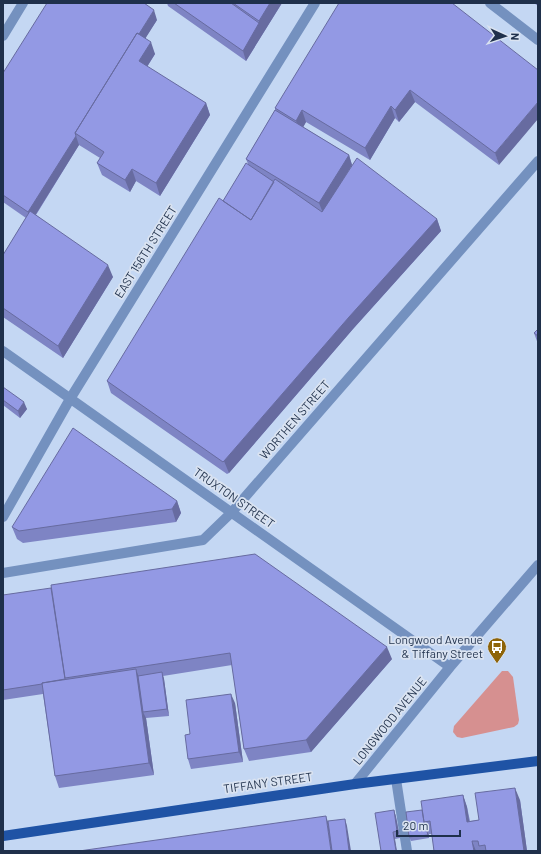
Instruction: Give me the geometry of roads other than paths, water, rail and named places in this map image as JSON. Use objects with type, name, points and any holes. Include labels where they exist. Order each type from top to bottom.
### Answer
[{"type":"main road","name":"TIFFANY STREET","points":[[3,836],[355,784],[538,761]]},
{"type":"street","points":[[3,36],[23,3]]},
{"type":"street","name":"EAST 156TH STREET","points":[[3,517],[70,399],[316,3]]},
{"type":"street","points":[[490,3],[538,40]]},
{"type":"street","name":"WORTHEN STREET","points":[[3,573],[203,540],[232,512],[538,161]]},
{"type":"street","name":"TRUXTON STREET","points":[[3,351],[450,667]]},
{"type":"street","name":"LONGWOOD AVENUE","points":[[355,784],[450,667],[538,569]]},
{"type":"street","points":[[396,779],[407,851]]},
{"type":"place","name":"Longwood Avenue & Tiffany Street","points":[[497,664]]}]
